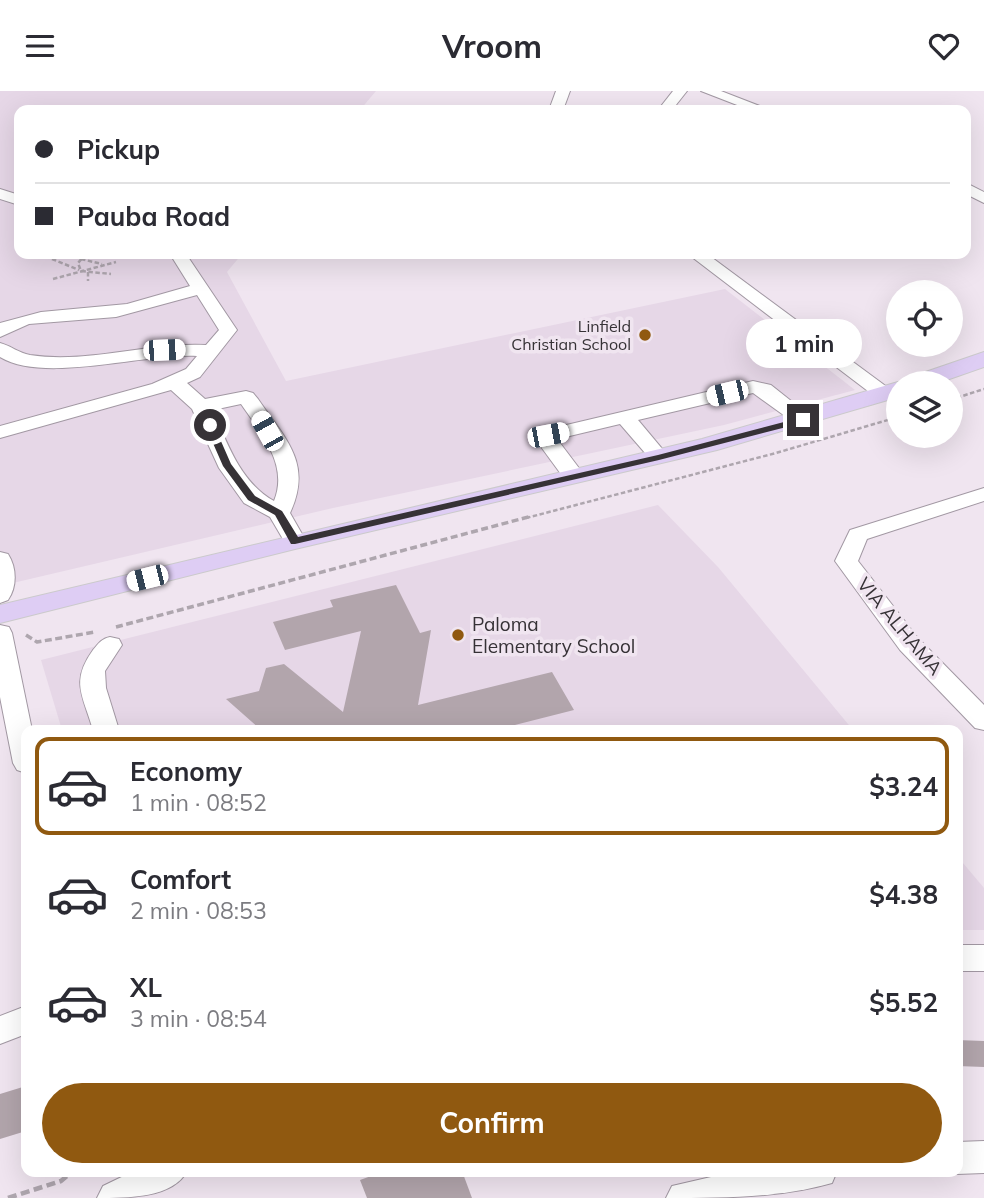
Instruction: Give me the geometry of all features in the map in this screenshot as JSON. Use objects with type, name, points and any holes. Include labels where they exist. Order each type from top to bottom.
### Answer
[{"type":"main road","points":[[950,371],[984,359]]},
{"type":"main road","points":[[0,614],[295,541],[659,457],[803,420],[886,394]]},
{"type":"street","points":[[669,105],[680,91]]},
{"type":"street","points":[[708,91],[749,105]]},
{"type":"street","points":[[0,432],[174,382],[193,373],[228,330],[218,308],[189,276],[180,259]]},
{"type":"street","points":[[703,259],[886,388]]},
{"type":"street","points":[[0,331],[10,324],[35,318],[116,312],[200,288]]},
{"type":"street","points":[[0,349],[14,357],[48,362],[164,350],[213,351]]},
{"type":"street","points":[[174,382],[201,406],[226,464],[252,498],[279,513],[295,541]]},
{"type":"street","points":[[574,476],[546,440],[548,435],[753,387],[764,389],[803,420]]},
{"type":"street","points":[[201,406],[246,397],[290,471],[289,490],[279,513]]},
{"type":"street","points":[[625,417],[659,457]]},
{"type":"street","name":"VIA ALHAMA","points":[[984,494],[858,535],[846,561],[909,644],[984,721]]},
{"type":"street","points":[[0,559],[4,576],[0,595]]},
{"type":"street","points":[[0,633],[21,738]]},
{"type":"street","points":[[104,725],[93,688],[92,670],[110,645]]},
{"type":"street","points":[[963,958],[984,958]]},
{"type":"street","points":[[0,1030],[21,1022]]},
{"type":"street","points":[[963,1158],[984,1157]]},
{"type":"street","points":[[684,1198],[790,1177]]},
{"type":"path","points":[[52,259],[81,271],[111,274]]},
{"type":"path","points":[[81,271],[78,263],[80,260],[104,265]]},
{"type":"path","points":[[53,279],[116,262]]},
{"type":"path","points":[[88,272],[88,281]]},
{"type":"path","points":[[68,275],[69,280]]},
{"type":"path","points":[[963,396],[984,389]]},
{"type":"path","points":[[26,635],[37,642],[104,630],[309,574],[689,478],[886,421]]},
{"type":"path","points":[[8,1198],[61,1181],[66,1177]]},
{"type":"shaded area","name":"Linfield Christian School","points":[[0,91],[376,91],[364,105],[14,105],[14,259],[238,259],[227,272],[286,381],[725,289],[855,390],[724,425],[333,508],[0,586]]},
{"type":"shaded area","name":"Paloma Elementary School","points":[[658,505],[718,567],[849,725],[60,725],[41,660]]},
{"type":"shaded area","points":[[963,863],[984,888],[984,930],[963,930]]},
{"type":"building","points":[[396,585],[420,633],[431,630],[418,705],[552,672],[574,710],[515,725],[255,725],[226,699],[259,691],[266,668],[284,664],[343,712],[361,631],[285,650],[273,622],[333,607],[330,600]]},
{"type":"building","points":[[963,1040],[984,1041],[984,1067],[963,1066]]},
{"type":"building","points":[[21,1088],[21,1133],[0,1139],[0,1094]]},
{"type":"building","points":[[368,1177],[464,1177],[472,1198],[367,1198],[360,1180]]},
{"type":"place","name":"Linfield Christian School","points":[[645,335]]},
{"type":"place","name":"Paloma Elementary School","points":[[458,635]]},
{"type":"route","points":[[210,425],[226,464],[252,498],[279,513],[295,541],[659,457],[803,420]]}]
